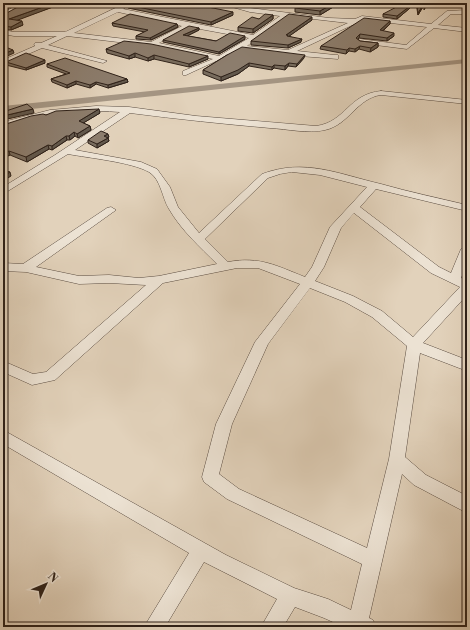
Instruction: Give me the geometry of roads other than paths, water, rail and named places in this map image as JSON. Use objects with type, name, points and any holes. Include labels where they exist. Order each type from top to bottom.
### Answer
[{"type":"street","points":[[3,15],[25,3]]},
{"type":"street","points":[[3,63],[118,10],[130,3]]},
{"type":"street","points":[[221,3],[250,10],[334,20],[358,21]]},
{"type":"street","points":[[118,10],[254,37]]},
{"type":"street","points":[[360,41],[407,47],[449,12],[467,12]]},
{"type":"street","points":[[186,73],[241,47],[254,37],[264,32],[286,14]]},
{"type":"street","points":[[287,53],[362,18],[467,30]]},
{"type":"street","points":[[152,44],[188,25]]},
{"type":"street","points":[[3,32],[14,34],[64,34],[152,44],[220,58]]},
{"type":"street","points":[[14,34],[18,38],[40,45],[103,61]]},
{"type":"street","points":[[241,47],[335,57]]},
{"type":"street","points":[[3,125],[56,110],[83,108],[129,110],[196,119],[316,129],[326,128],[336,124],[364,97],[376,93],[467,102]]},
{"type":"street","points":[[3,191],[129,110]]},
{"type":"street","points":[[67,151],[141,165],[154,171],[165,187],[173,208],[198,239],[226,267]]},
{"type":"street","points":[[198,239],[265,176],[273,172],[286,170],[314,171],[467,208]]},
{"type":"street","points":[[373,186],[336,227],[318,267],[308,284],[262,342],[224,424],[210,478],[233,494],[373,560]]},
{"type":"street","points":[[3,436],[219,561],[291,596],[328,609],[362,624],[373,560],[398,459],[414,345],[467,286],[435,270],[354,208]]},
{"type":"street","points":[[26,268],[111,210]]},
{"type":"street","points":[[454,280],[467,250]]},
{"type":"street","points":[[3,267],[26,268],[79,280],[109,279],[139,282],[159,280],[237,264],[260,264],[348,299],[377,314],[414,345],[467,366]]},
{"type":"street","points":[[3,366],[32,380],[50,376],[159,280]]},
{"type":"street","points":[[398,459],[420,480],[467,505]]},
{"type":"street","points":[[154,627],[201,550]]},
{"type":"street","points":[[271,627],[291,596]]},
{"type":"waterway","points":[[3,109],[467,61]]}]
